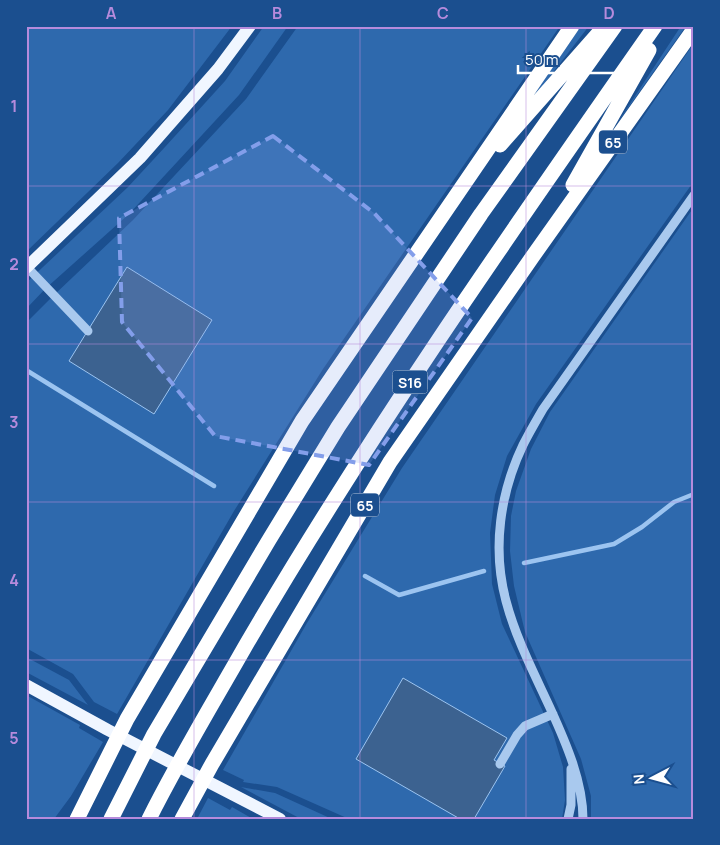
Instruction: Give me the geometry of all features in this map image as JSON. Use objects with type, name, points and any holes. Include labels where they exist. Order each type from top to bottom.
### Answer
[{"type":"highway","points":[[77,819],[127,719],[302,421],[572,26]]},
{"type":"highway","points":[[454,197],[605,26]]},
{"type":"highway","name":"S16","points":[[111,819],[154,734],[338,427],[481,214],[615,26]]},
{"type":"highway","name":"S16","points":[[149,819],[185,750],[296,559],[373,437],[506,239],[655,26]]},
{"type":"highway","points":[[533,256],[662,26]]},
{"type":"highway","name":"65","points":[[182,819],[212,764],[390,462],[694,29]]},
{"type":"highway","points":[[70,819],[93,786]]},
{"type":"main road","points":[[27,267],[140,158],[218,69],[250,26]]},
{"type":"main road","points":[[26,684],[108,730],[280,819]]},
{"type":"lane","points":[[583,819],[579,786],[572,761],[553,714],[517,636],[506,600],[500,562],[500,516],[510,476],[523,445],[543,409],[694,195]]},
{"type":"lane","points":[[27,267],[88,331]]},
{"type":"lane","points":[[500,764],[525,726],[553,714]]},
{"type":"lane","points":[[568,819],[571,806],[572,761]]},
{"type":"highlighted area","points":[[273,136],[374,213],[472,318],[369,465],[215,436],[122,322],[119,218]]},
{"type":"shaded area","points":[[26,26],[232,26],[168,110],[118,163],[26,252]]},
{"type":"shaded area","points":[[264,26],[288,26],[239,95],[129,214],[45,289],[26,309],[26,283],[128,187],[225,81]]},
{"type":"shaded area","points":[[298,26],[560,26],[323,369],[234,511],[117,714],[94,702],[73,674],[26,648],[26,323],[133,220],[246,99]]},
{"type":"shaded area","points":[[581,26],[589,26],[520,115]]},
{"type":"shaded area","points":[[681,26],[686,26],[616,125]]},
{"type":"shaded area","points":[[694,43],[694,181],[536,404],[507,456],[495,495],[490,533],[492,584],[502,624],[553,733],[563,767],[565,800],[562,819],[349,819],[277,787],[243,782],[244,780],[223,770],[307,623],[402,468]]},
{"type":"shaded area","points":[[694,207],[694,819],[591,819],[591,796],[581,759],[525,632],[514,586],[510,551],[511,516],[516,491],[531,449],[550,412]]},
{"type":"shaded area","points":[[127,267],[212,320],[154,414],[69,361]]},
{"type":"shaded area","points":[[26,657],[69,680],[88,705],[26,672]]},
{"type":"shaded area","points":[[403,678],[507,738],[494,760],[505,766],[474,819],[460,819],[356,759]]},
{"type":"shaded area","points":[[26,695],[80,725],[79,728],[103,742],[71,796],[54,819],[26,819]]},
{"type":"shaded area","points":[[241,787],[275,793],[332,819],[301,819]]},
{"type":"shaded area","points":[[208,798],[230,810],[232,807],[253,819],[197,819]]},
{"type":"waterway","points":[[26,370],[214,486]]},
{"type":"waterway","points":[[524,563],[614,544],[642,527],[674,502],[694,494]]},
{"type":"waterway","points":[[365,576],[399,595],[484,571]]}]
